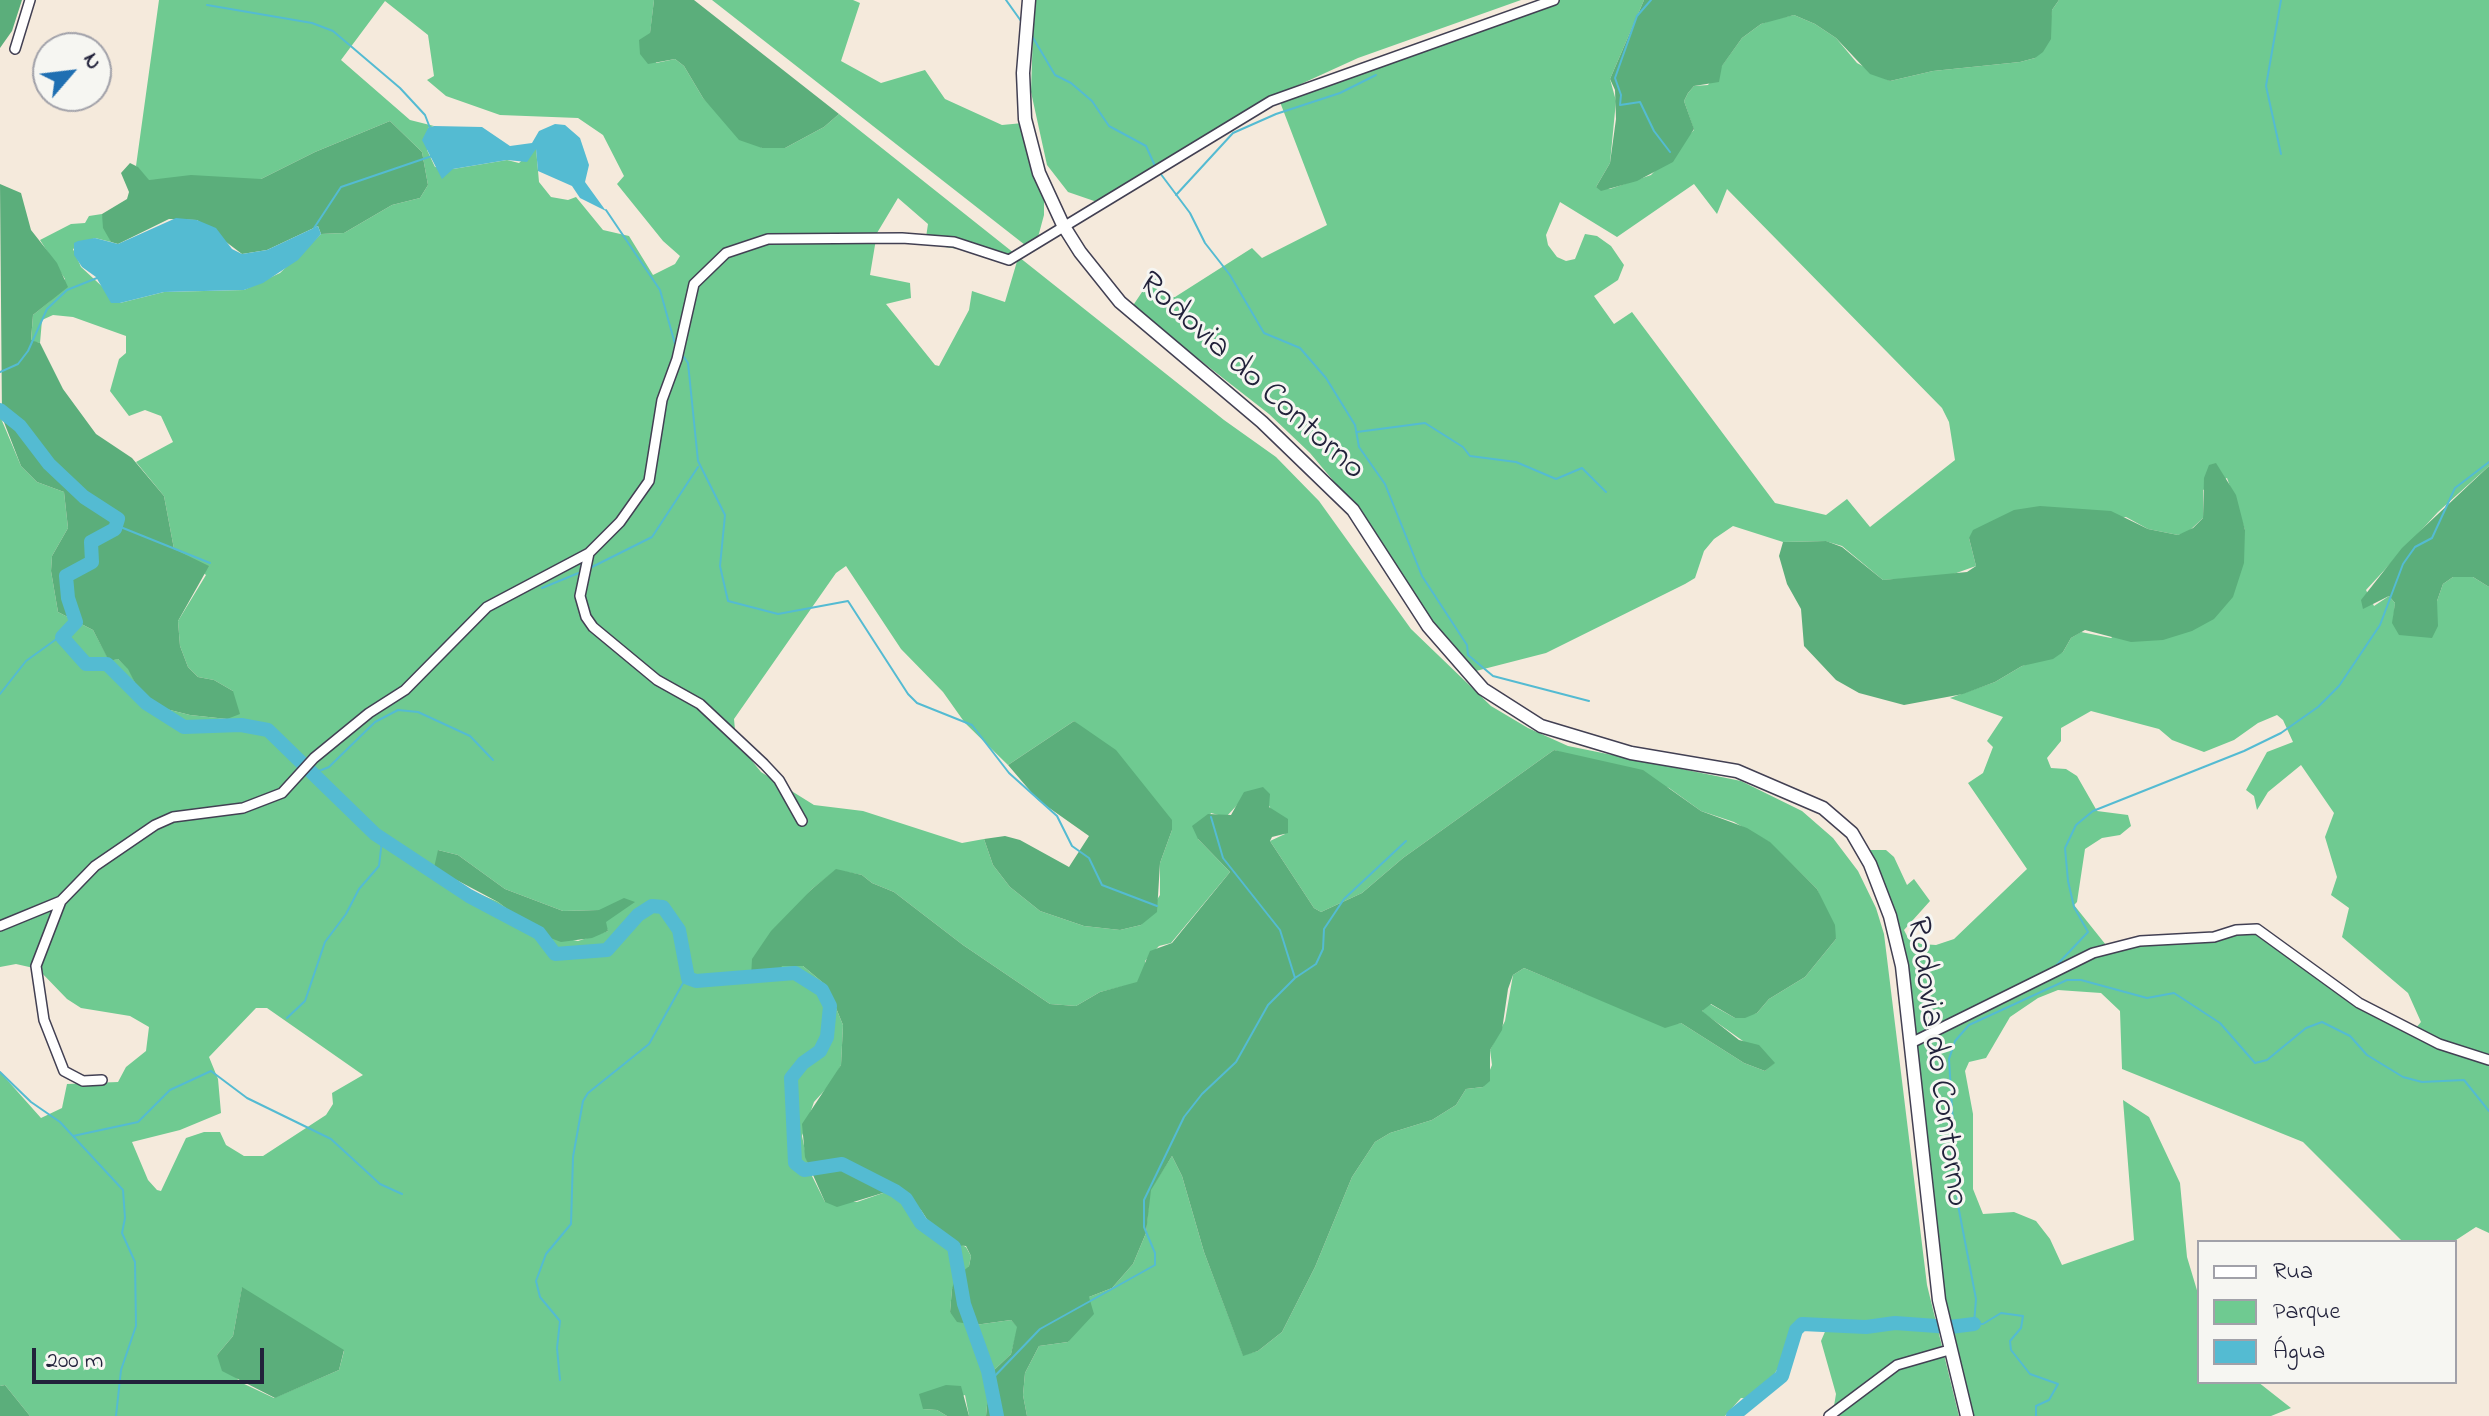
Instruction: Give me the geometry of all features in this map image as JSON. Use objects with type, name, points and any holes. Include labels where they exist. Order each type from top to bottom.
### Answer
[{"type":"main road","name":"Rodovia do Contorno","points":[[1029,0],[1023,73],[1025,119],[1039,173],[1063,225],[1120,302],[1262,422],[1353,510],[1428,626],[1483,689],[1541,726],[1631,753],[1737,771],[1823,808],[1852,833],[1870,864],[1890,916],[1902,966],[1923,1183],[1949,1350],[1967,1416]]},
{"type":"street","points":[[15,49],[30,0]]},
{"type":"street","points":[[102,1080],[83,1081],[64,1071],[44,1020],[37,959],[61,901],[95,866],[147,829],[173,817],[243,808],[269,800],[289,787],[299,770],[369,713],[405,690],[487,607],[589,553],[620,522],[649,481],[662,400],[677,359],[692,293],[701,275],[726,253],[768,239],[902,238],[954,242],[1009,260],[1271,101],[1554,0]]},
{"type":"street","points":[[589,553],[580,596],[586,617],[593,627],[657,680],[700,704],[779,780],[802,821]]},
{"type":"street","points":[[0,926],[61,901]]},
{"type":"street","points":[[1911,1043],[2093,953],[2140,941],[2214,937],[2236,930],[2257,929],[2359,1003],[2439,1044],[2489,1060]]},
{"type":"street","points":[[1829,1416],[1897,1365],[1949,1350]]},
{"type":"green space","points":[[0,0],[22,0],[12,31],[0,48]]},
{"type":"green space","points":[[159,0],[654,0],[650,34],[656,63],[675,59],[684,66],[703,98],[762,148],[785,148],[824,127],[839,114],[1224,420],[1276,457],[1319,501],[1411,629],[1491,706],[1528,728],[1568,746],[1741,781],[1802,811],[1833,838],[1858,871],[1876,908],[1884,934],[1927,1285],[1959,1416],[1824,1416],[1834,1406],[1836,1394],[1821,1341],[1827,1327],[1820,1319],[1797,1322],[1790,1332],[1784,1359],[1764,1390],[1750,1399],[1741,1398],[1725,1416],[1027,1416],[1023,1395],[1025,1373],[1039,1346],[1068,1342],[1089,1297],[1112,1288],[1133,1264],[1146,1233],[1150,1190],[1172,1156],[1182,1176],[1204,1252],[1243,1355],[1258,1351],[1282,1332],[1315,1267],[1352,1177],[1375,1142],[1390,1133],[1432,1120],[1456,1105],[1466,1089],[1483,1087],[1492,1065],[1490,1050],[1505,1021],[1513,975],[1524,968],[1672,1024],[1681,1023],[1744,1063],[1765,1071],[1774,1063],[1702,1012],[1704,1006],[1710,1004],[1735,1018],[1757,1013],[1769,999],[1805,977],[1836,939],[1817,889],[1769,842],[1734,822],[1701,811],[1669,788],[1554,750],[1403,858],[1362,893],[1321,912],[1314,908],[1270,841],[1285,834],[1268,804],[1239,803],[1226,817],[1211,813],[1198,839],[1230,872],[1171,943],[1159,946],[1145,961],[1145,971],[1137,983],[1100,992],[1076,1006],[1050,1004],[963,945],[894,892],[862,875],[836,870],[812,889],[790,915],[751,978],[782,966],[803,966],[827,986],[843,1025],[841,1065],[833,1081],[814,1102],[802,1136],[809,1170],[825,1202],[857,1202],[886,1192],[904,1195],[921,1210],[931,1230],[966,1247],[971,1256],[969,1266],[952,1289],[950,1312],[975,1325],[1011,1320],[1018,1327],[1011,1354],[990,1374],[986,1416],[969,1416],[965,1395],[923,1409],[937,1410],[947,1416],[30,1416],[5,1385],[0,1386],[0,1072],[41,1118],[62,1108],[67,1084],[118,1082],[126,1067],[146,1051],[149,1027],[130,1016],[81,1008],[67,999],[38,969],[16,964],[0,967],[0,416],[21,466],[37,482],[64,492],[68,528],[52,556],[51,571],[58,612],[93,630],[109,660],[118,659],[129,669],[138,689],[158,707],[227,719],[233,691],[214,680],[198,677],[188,667],[180,646],[178,621],[206,575],[174,549],[164,496],[136,462],[173,442],[161,416],[145,410],[129,416],[110,391],[119,359],[126,353],[126,336],[73,317],[53,315],[42,320],[40,343],[31,341],[33,315],[50,301],[65,279],[40,240],[71,224],[85,223],[89,216],[102,214],[111,242],[95,238],[73,249],[81,267],[120,303],[164,292],[244,290],[280,273],[321,234],[344,233],[392,205],[420,198],[428,185],[422,152],[390,121],[315,152],[261,179],[148,180],[136,166]],"holes":[[[385,1],[428,35],[434,76],[427,80],[446,96],[500,115],[578,118],[603,135],[624,176],[617,184],[663,241],[680,256],[675,264],[653,275],[629,236],[603,230],[576,197],[568,200],[551,197],[539,182],[536,148],[519,163],[507,160],[453,169],[435,167],[427,150],[428,128],[434,126],[410,120],[341,60]],[[898,198],[928,224],[925,244],[1018,258],[1005,302],[972,291],[969,310],[939,366],[886,304],[911,298],[910,283],[870,275],[877,233]],[[846,566],[901,649],[943,692],[965,723],[1008,765],[1074,721],[1172,830],[1160,863],[1160,895],[1141,925],[1120,930],[1084,926],[1040,911],[1010,887],[993,865],[984,839],[962,843],[863,811],[814,805],[761,772],[736,741],[734,719],[836,573]],[[438,850],[458,855],[505,889],[563,911],[599,910],[608,931],[578,941],[540,934],[498,902],[461,886]],[[256,1008],[267,1008],[363,1075],[332,1093],[333,1104],[326,1115],[263,1156],[244,1156],[226,1145],[220,1132],[204,1132],[186,1138],[161,1191],[157,1190],[148,1180],[132,1142],[180,1130],[221,1113],[218,1079],[209,1057]],[[242,1288],[344,1351],[339,1370],[274,1398],[240,1382],[217,1355],[233,1336]]]},
{"type":"green space","points":[[654,0],[694,0],[839,114],[824,127],[785,148],[762,148],[739,140],[703,98],[684,66],[675,59],[648,64],[640,54],[639,40],[650,33]]},
{"type":"green space","points":[[712,0],[853,0],[860,3],[841,61],[881,83],[925,70],[945,99],[1002,125],[1023,123],[1044,199],[1044,215],[1034,252]]},
{"type":"green space","points":[[1034,0],[1521,0],[1358,58],[1279,94],[1100,203],[1068,192],[1047,165],[1031,92]]},
{"type":"green space","points":[[1560,0],[1644,0],[1610,79],[1616,101],[1610,163],[1596,187],[1610,189],[1651,175],[1694,130],[1684,101],[1688,93],[1694,86],[1708,85],[1742,38],[1761,24],[1775,19],[1794,15],[1815,24],[1836,38],[1857,63],[1890,81],[1933,71],[2035,58],[2050,23],[2052,10],[2059,0],[2489,0],[2489,466],[2438,512],[2366,590],[2374,606],[2389,596],[2395,603],[2393,623],[2437,601],[2443,584],[2453,577],[2473,577],[2489,587],[2489,1233],[2476,1227],[2456,1240],[2401,1240],[2303,1142],[2122,1069],[2120,1011],[2101,993],[2058,990],[2038,998],[2010,1017],[1986,1058],[1969,1062],[1965,1071],[1973,1114],[1973,1189],[1983,1214],[2014,1212],[2036,1221],[2050,1239],[2062,1265],[2134,1240],[2123,1100],[2149,1117],[2180,1183],[2187,1257],[2197,1290],[2197,1384],[2261,1384],[2291,1408],[2271,1416],[1973,1416],[1940,1286],[1900,946],[1863,854],[1870,850],[1886,850],[1894,857],[1907,885],[1914,879],[1930,901],[1904,930],[1908,938],[1921,944],[1936,945],[1954,939],[2027,869],[1968,783],[1983,773],[1993,747],[1987,741],[2003,717],[1950,698],[1995,682],[2022,666],[2063,652],[2071,638],[2081,632],[2111,638],[2245,530],[2227,478],[2203,490],[2203,518],[2188,532],[2178,535],[2148,529],[2126,517],[1969,538],[1976,566],[1948,576],[1883,580],[1842,546],[1825,541],[1783,542],[1733,526],[1714,539],[1704,551],[1695,578],[1685,584],[1546,653],[1472,672],[1452,650],[1347,497],[1310,453],[1269,414],[1132,307],[1154,274],[1169,297],[1175,297],[1252,248],[1262,258],[1327,225],[1280,102],[1415,48]],"holes":[[[1694,184],[1717,214],[1727,189],[1942,408],[1949,422],[1955,460],[1870,527],[1847,499],[1826,515],[1775,503],[1632,312],[1614,324],[1594,296],[1618,280],[1624,265],[1611,246],[1597,236],[1585,234],[1575,259],[1566,261],[1557,257],[1548,245],[1546,235],[1560,202],[1617,237]],[[2091,711],[2159,729],[2172,740],[2204,752],[2234,740],[2258,723],[2277,715],[2283,720],[2293,742],[2267,752],[2246,790],[2254,796],[2257,810],[2268,792],[2301,765],[2334,813],[2325,837],[2337,877],[2331,895],[2349,908],[2342,937],[2408,993],[2421,1022],[2415,1029],[2314,977],[2259,924],[2237,926],[2207,938],[2141,935],[2110,950],[2074,905],[2085,849],[2102,838],[2120,835],[2131,826],[2128,815],[2097,811],[2077,776],[2066,769],[2051,768],[2047,758],[2061,741],[2061,728]]]},
{"type":"green space","points":[[1644,0],[2059,0],[2052,10],[2051,39],[2035,58],[1933,71],[1890,81],[1870,74],[1836,38],[1815,24],[1794,15],[1761,24],[1742,38],[1722,66],[1719,82],[1694,86],[1688,93],[1684,101],[1694,129],[1673,162],[1637,181],[1601,191],[1596,187],[1610,163],[1616,119],[1615,90],[1610,79]]},
{"type":"green space","points":[[390,121],[422,152],[428,185],[420,198],[392,205],[344,233],[321,234],[318,226],[267,250],[242,254],[197,220],[169,219],[118,244],[111,242],[103,228],[102,214],[127,199],[129,192],[121,173],[130,163],[149,180],[191,175],[261,179],[315,152]]},
{"type":"green space","points":[[0,184],[21,193],[31,230],[57,263],[68,287],[33,315],[31,340],[40,343],[63,389],[96,434],[132,458],[164,496],[174,549],[209,566],[178,621],[180,646],[188,667],[198,677],[214,680],[233,691],[240,714],[227,719],[158,707],[138,689],[128,669],[118,659],[109,661],[93,630],[58,612],[51,571],[52,556],[68,528],[64,492],[37,482],[21,466],[2,417]]},
{"type":"green space","points":[[2216,463],[2236,495],[2245,530],[2244,563],[2233,597],[2214,619],[2192,631],[2163,640],[2131,642],[2085,630],[2071,638],[2063,652],[2053,659],[2022,666],[1995,682],[1963,694],[1904,705],[1859,693],[1836,680],[1804,646],[1801,609],[1787,584],[1779,556],[1783,542],[1826,541],[1842,547],[1883,580],[1967,572],[1976,566],[1969,538],[1973,530],[2014,510],[2040,506],[2111,511],[2148,529],[2178,535],[2193,528],[2203,518],[2204,478],[2209,465]]},
{"type":"green space","points":[[2489,466],[2489,587],[2473,577],[2453,577],[2443,584],[2437,601],[2438,626],[2432,638],[2399,635],[2392,623],[2395,603],[2389,596],[2363,609],[2361,600],[2402,548]]},
{"type":"green space","points":[[1074,721],[1116,750],[1172,820],[1172,830],[1160,863],[1157,912],[1141,925],[1120,930],[1084,926],[1040,911],[1010,887],[993,865],[984,839],[1005,836],[1020,840],[1069,867],[1089,836],[1038,800],[1008,765]]},
{"type":"green space","points":[[1554,750],[1643,770],[1701,811],[1747,828],[1770,842],[1817,889],[1835,925],[1836,939],[1805,977],[1769,999],[1757,1013],[1745,1018],[1735,1018],[1711,1004],[1702,1011],[1739,1040],[1759,1045],[1775,1063],[1765,1071],[1744,1063],[1681,1023],[1665,1028],[1524,968],[1513,975],[1508,989],[1502,1030],[1490,1050],[1490,1081],[1483,1087],[1466,1089],[1456,1105],[1432,1120],[1390,1133],[1375,1142],[1352,1177],[1315,1267],[1282,1332],[1258,1351],[1243,1356],[1204,1252],[1182,1176],[1172,1156],[1151,1190],[1146,1233],[1133,1264],[1112,1288],[1089,1297],[1094,1314],[1068,1342],[1039,1346],[1025,1373],[1023,1395],[1027,1416],[986,1416],[990,1374],[1011,1354],[1017,1327],[1011,1320],[975,1325],[957,1322],[950,1312],[952,1289],[955,1279],[969,1266],[971,1256],[966,1246],[943,1244],[921,1210],[904,1195],[886,1192],[837,1207],[825,1202],[805,1157],[802,1124],[841,1065],[843,1025],[827,986],[803,966],[782,966],[778,977],[769,972],[751,978],[752,959],[771,931],[836,869],[862,875],[894,892],[963,945],[1050,1004],[1076,1006],[1100,992],[1137,982],[1150,951],[1172,943],[1230,872],[1198,839],[1192,826],[1208,814],[1231,815],[1244,792],[1263,787],[1270,794],[1269,807],[1288,819],[1288,833],[1272,837],[1270,841],[1314,908],[1321,912],[1362,893],[1403,858]]},
{"type":"green space","points":[[438,850],[458,855],[505,889],[563,911],[599,910],[624,898],[635,902],[606,922],[608,931],[592,938],[561,942],[540,934],[498,902],[434,868]]},
{"type":"green space","points":[[242,1287],[344,1350],[339,1370],[275,1398],[222,1371],[217,1355],[233,1336]]},
{"type":"green space","points":[[5,1385],[30,1416],[0,1416],[0,1386]]},
{"type":"green space","points":[[946,1385],[961,1386],[969,1416],[947,1416],[937,1410],[923,1409],[919,1394]]},
{"type":"water","points":[[555,124],[565,125],[580,138],[589,165],[585,182],[606,211],[580,198],[572,186],[538,171],[536,149],[527,162],[507,160],[453,169],[442,179],[422,140],[428,128],[434,126],[482,127],[510,146],[532,143],[539,131]]},
{"type":"water","points":[[176,218],[197,220],[216,228],[232,249],[242,254],[267,250],[318,226],[321,234],[298,260],[263,283],[244,290],[164,292],[120,303],[111,303],[96,277],[82,267],[74,255],[74,243],[78,241],[95,238],[118,244]]},
{"type":"waterway","points":[[1006,0],[1021,21]]},
{"type":"waterway","points":[[1651,0],[1637,16],[1615,78],[1621,95],[1620,105],[1640,102],[1654,131],[1670,152]]},
{"type":"waterway","points":[[2281,0],[2266,86],[2281,154]]},
{"type":"waterway","points":[[207,5],[312,23],[333,31],[400,88],[425,115],[430,128]]},
{"type":"waterway","points":[[1032,36],[1055,75],[1071,83],[1092,101],[1109,126],[1146,146],[1156,168]]},
{"type":"waterway","points":[[1176,195],[1233,133],[1276,114],[1340,93],[1376,75]]},
{"type":"waterway","points":[[314,228],[341,187],[432,156]]},
{"type":"waterway","points":[[1160,173],[1190,213],[1205,243],[1230,275],[1264,333],[1300,348],[1326,378],[1355,425],[1359,447],[1385,484],[1422,576],[1467,645],[1468,655],[1493,676],[1589,701]]},
{"type":"waterway","points":[[606,210],[660,290],[675,344]]},
{"type":"waterway","points":[[0,372],[18,364],[28,351],[47,309],[67,290],[97,278]]},
{"type":"waterway","points":[[681,353],[688,363],[698,461],[725,515],[720,566],[728,601],[778,614],[848,601],[908,694],[917,703],[972,725],[1009,773],[1057,816],[1072,846],[1089,858],[1102,885],[1157,906]]},
{"type":"waterway","points":[[0,410],[20,426],[49,464],[84,497],[118,519],[115,529],[91,542],[92,562],[66,576],[68,598],[76,622],[62,637],[86,664],[107,664],[146,703],[184,727],[241,725],[268,730],[375,834],[469,896],[539,933],[555,954],[607,950],[638,915],[652,906],[663,907],[679,930],[688,978],[696,981],[795,973],[822,990],[830,1006],[827,1037],[820,1051],[803,1063],[791,1078],[795,1163],[804,1170],[842,1164],[895,1191],[906,1199],[921,1223],[954,1247],[964,1304],[988,1371],[997,1416]]},
{"type":"waterway","points":[[1357,432],[1425,423],[1463,447],[1470,456],[1516,462],[1556,479],[1582,468],[1606,492]]},
{"type":"waterway","points":[[2052,970],[2088,932],[2074,907],[2068,881],[2065,848],[2076,825],[2093,811],[2244,751],[2281,733],[2318,707],[2339,686],[2380,625],[2403,564],[2415,547],[2432,538],[2455,488],[2489,462]]},
{"type":"waterway","points":[[590,568],[652,537],[698,467]]},
{"type":"waterway","points":[[118,526],[210,563]]},
{"type":"waterway","points":[[542,588],[581,572]]},
{"type":"waterway","points":[[0,694],[26,661],[62,635]]},
{"type":"waterway","points":[[310,768],[319,771],[329,767],[375,722],[398,710],[418,712],[470,736],[493,760]]},
{"type":"waterway","points":[[1211,817],[1223,858],[1280,930],[1295,978]]},
{"type":"waterway","points":[[287,1018],[305,1001],[325,942],[346,914],[359,889],[379,866],[382,840]]},
{"type":"waterway","points":[[990,1381],[1040,1329],[1155,1265],[1155,1253],[1144,1227],[1144,1200],[1184,1117],[1202,1094],[1236,1062],[1268,1005],[1295,978],[1316,964],[1323,949],[1324,929],[1344,899],[1406,841]]},
{"type":"waterway","points":[[560,1380],[557,1348],[560,1321],[540,1297],[536,1281],[546,1254],[571,1224],[573,1157],[583,1101],[588,1093],[649,1044],[687,976]]},
{"type":"waterway","points":[[2036,1416],[2036,1406],[2049,1400],[2058,1384],[2030,1374],[2011,1350],[2010,1341],[2021,1328],[2023,1316],[2001,1313],[1983,1324],[1974,1324],[1976,1299],[1958,1205],[1949,1059],[1955,1041],[1969,1025],[2067,980],[2081,980],[2147,998],[2174,993],[2220,1023],[2255,1063],[2267,1060],[2306,1028],[2322,1022],[2350,1036],[2367,1055],[2403,1077],[2422,1082],[2464,1080],[2489,1111]]},
{"type":"waterway","points":[[73,1136],[138,1122],[170,1090],[211,1071],[247,1098],[331,1139],[380,1184],[402,1194]]},
{"type":"waterway","points":[[0,1072],[31,1102],[60,1122],[123,1190],[125,1218],[122,1233],[135,1262],[136,1326],[121,1370],[116,1416]]},
{"type":"waterway","points":[[1733,1416],[1782,1376],[1796,1330],[1802,1324],[1866,1327],[1895,1323],[1950,1327],[1974,1324]]}]
